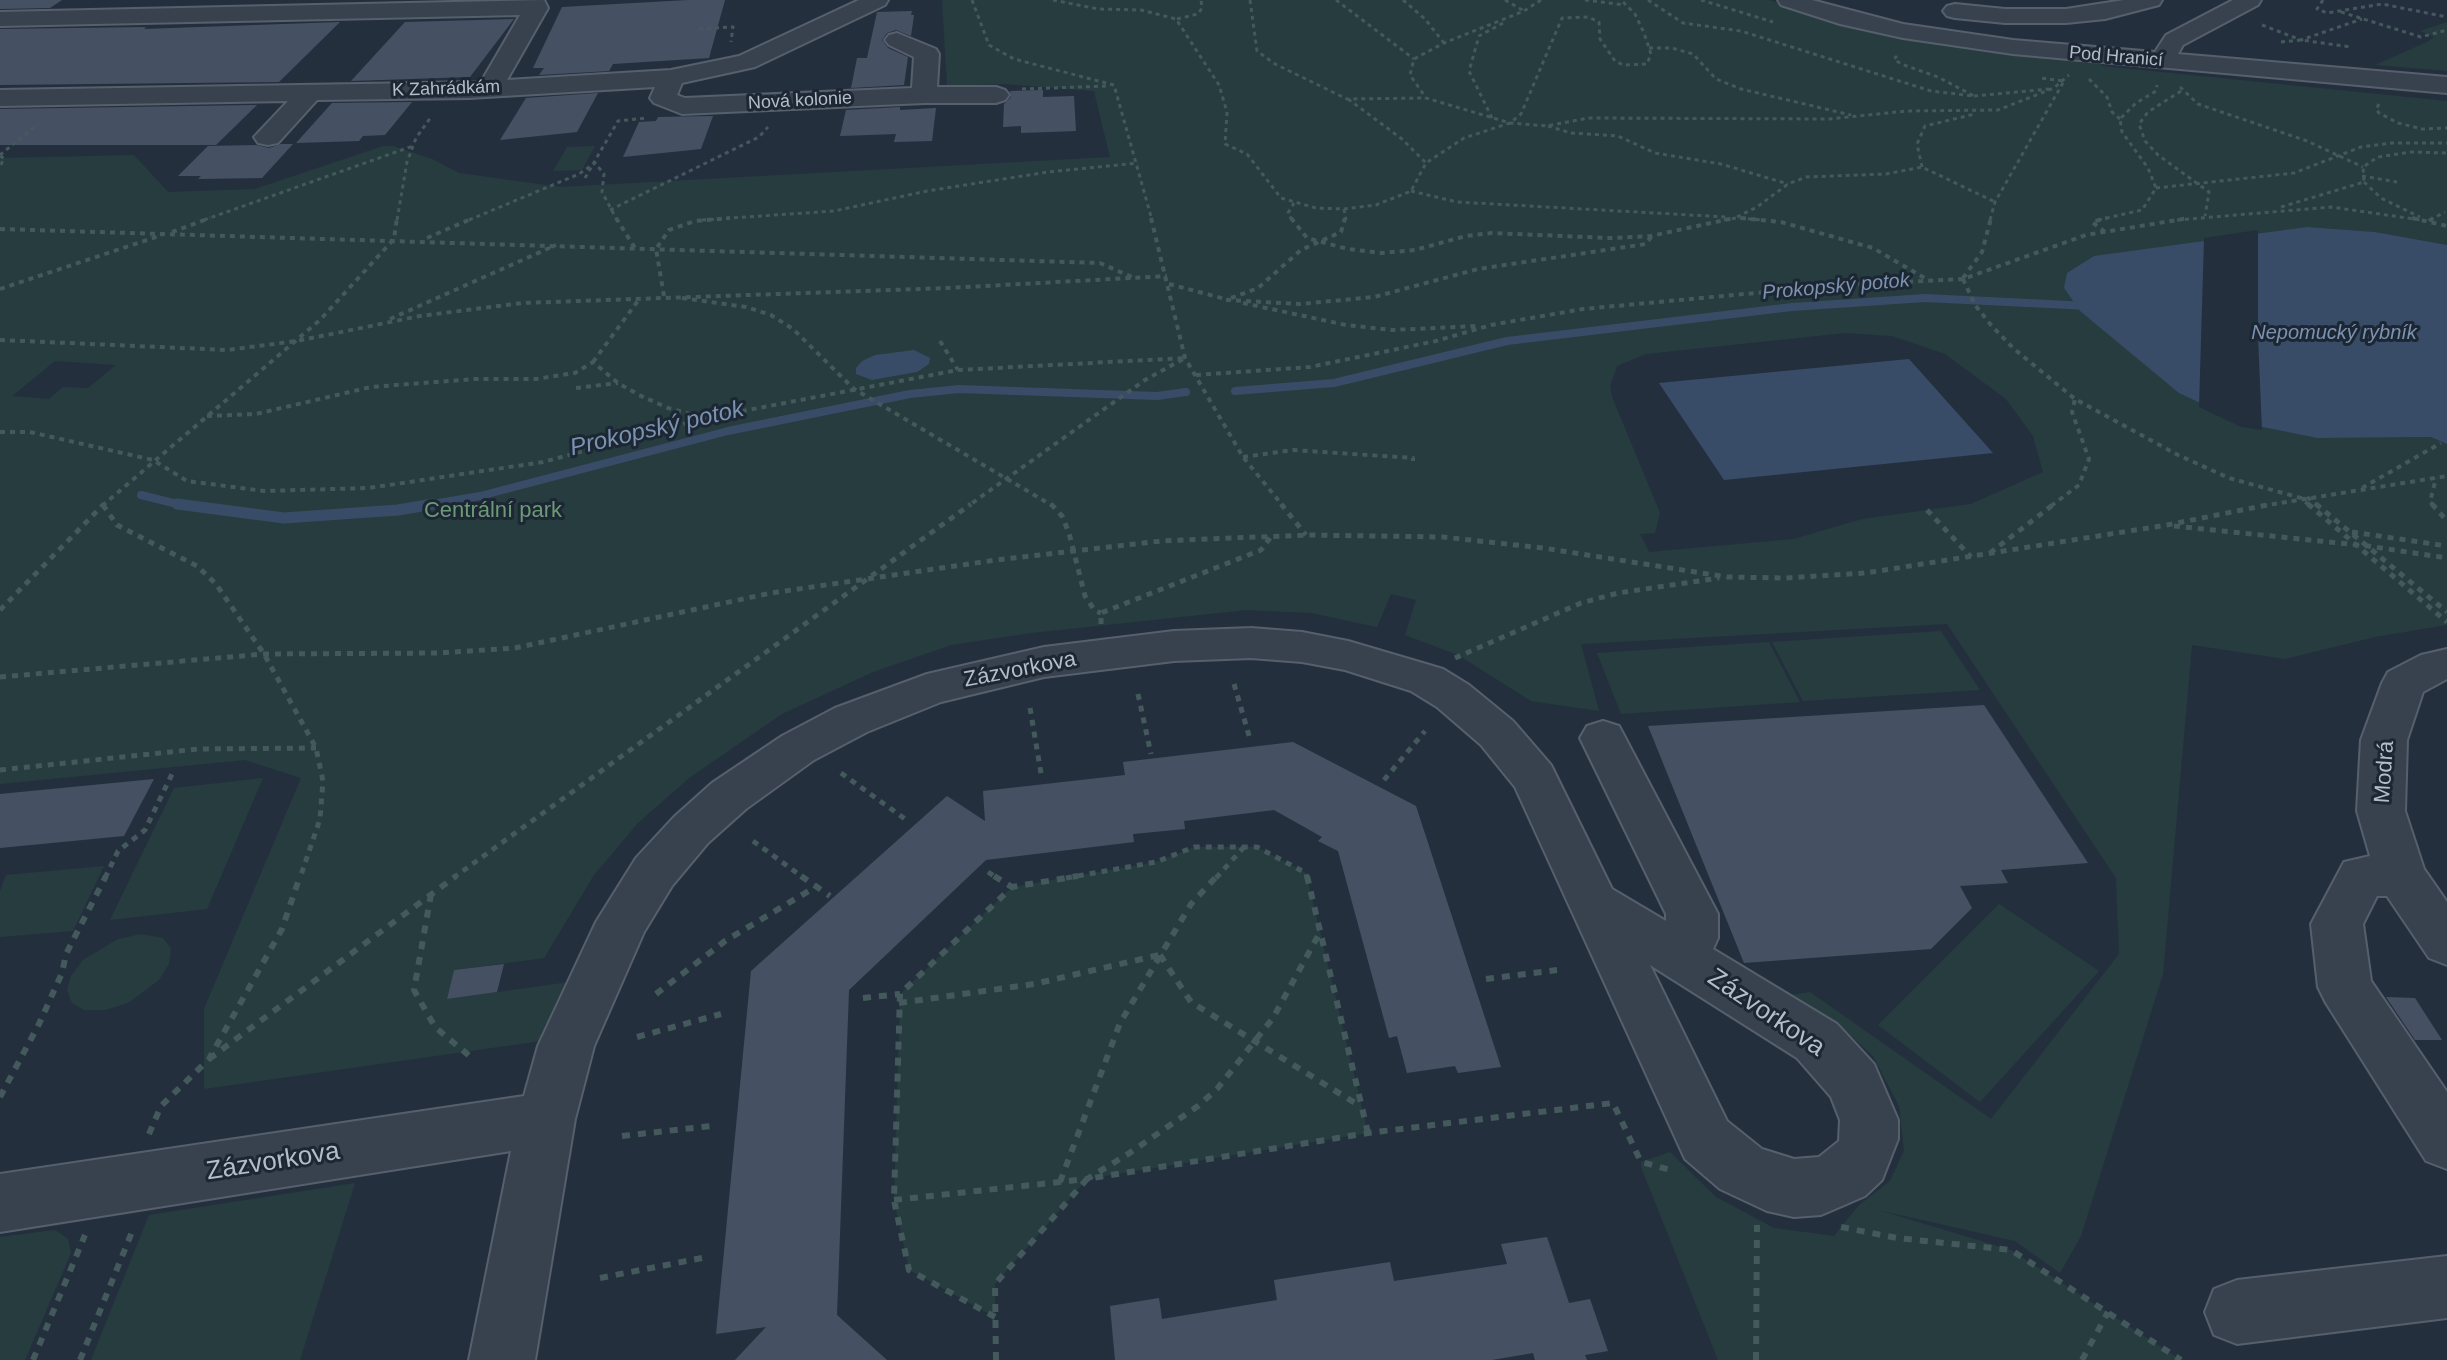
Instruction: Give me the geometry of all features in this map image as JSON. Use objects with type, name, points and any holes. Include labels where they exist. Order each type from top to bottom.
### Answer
[{"type":"street","points":[[186,15],[204,0]]},
{"type":"street","name":"K Zahrádkám","points":[[0,98],[479,89],[662,96],[746,62],[877,0]]},
{"type":"street","name":"Pod Hranicí","points":[[1789,0],[1840,17],[1933,36],[2160,68],[2447,85]]},
{"type":"street","points":[[1935,8],[2005,16],[2066,16],[2105,12],[2151,0]]},
{"type":"street","points":[[0,19],[534,4]]},
{"type":"street","points":[[479,89],[534,4]]},
{"type":"street","points":[[2160,68],[2174,40],[2250,10]]},
{"type":"street","points":[[897,40],[927,54],[929,58],[924,95]]},
{"type":"street","points":[[268,137],[312,91]]},
{"type":"street","name":"Nová kolonie","points":[[662,96],[682,106],[785,105],[924,95],[996,95]]},
{"type":"street","points":[[597,102],[662,96]]},
{"type":"street","points":[[714,118],[785,105],[828,124]]},
{"type":"street","name":"Zázvorkova","points":[[502,1360],[546,1119],[566,1046],[622,922],[654,872],[691,830],[753,777],[798,748],[851,720],[927,690],[985,674],[1044,662],[1174,646],[1251,643],[1302,647],[1348,656],[1427,680],[1453,696],[1497,733],[1534,778],[1706,1140],[1730,1161],[1767,1182],[1794,1188],[1821,1186],[1844,1176],[1861,1160],[1869,1139],[1866,1110],[1854,1082],[1817,1041],[1595,904]]},
{"type":"street","name":"Modrá","points":[[2447,664],[2436,666],[2404,683],[2384,740],[2381,811],[2401,876],[2447,943]]},
{"type":"street","points":[[1603,738],[1692,914],[1692,938],[1682,957]]},
{"type":"street","points":[[2401,876],[2362,876],[2337,924],[2345,987],[2447,1142]]},
{"type":"street","name":"Zázvorkova","points":[[0,1203],[546,1119]]},
{"type":"street","points":[[2237,1312],[2447,1287]]},
{"type":"path","points":[[972,0],[989,45],[1014,59],[1114,85],[1138,163],[1185,358],[1243,457],[1307,535]]},
{"type":"path","points":[[1053,0],[1098,9],[1141,10],[1176,19],[1198,14],[1202,8],[1201,0]]},
{"type":"path","points":[[1250,0],[1257,51],[1275,64],[1347,99],[1393,131],[1426,163]]},
{"type":"path","points":[[1336,0],[1414,59]]},
{"type":"path","points":[[1403,0],[1425,19],[1444,43]]},
{"type":"path","points":[[1505,0],[1524,11]]},
{"type":"path","points":[[1492,118],[1469,71],[1479,36],[1541,0]]},
{"type":"path","points":[[1411,191],[1426,163],[1464,138],[1510,123],[1521,114],[1562,18],[1588,17],[1599,22],[1600,39],[1615,61],[1623,65],[1647,64],[1651,54],[1635,14],[1622,2],[1585,0]]},
{"type":"path","points":[[1648,0],[1683,23],[1741,31],[1931,91],[1963,97],[2007,91],[2051,90]]},
{"type":"path","points":[[2323,0],[2319,10],[2330,13],[2371,4]]},
{"type":"path","points":[[2363,0],[2447,17]]},
{"type":"path","points":[[2250,10],[2301,40],[2362,19]]},
{"type":"path","points":[[1426,98],[1410,75],[1414,59],[1444,43],[1524,11]]},
{"type":"path","points":[[2340,11],[2421,37],[2447,30]]},
{"type":"path","points":[[1176,19],[1219,85],[1227,112],[1225,144],[1247,154],[1281,198],[1294,203],[1344,209],[1376,205],[1411,191],[1457,202],[1781,222],[1873,248],[1929,281]]},
{"type":"path","points":[[1649,48],[1672,48],[1693,54],[1716,79],[1741,89],[1855,116]]},
{"type":"path","points":[[1906,55],[1894,59],[1949,81],[1974,96]]},
{"type":"path","points":[[2120,119],[2136,103],[2156,91],[2160,68]]},
{"type":"path","points":[[1963,279],[1982,252],[1995,202],[2071,72]]},
{"type":"path","points":[[2086,75],[2107,97],[2112,112],[2120,119],[2122,132],[2148,168],[2156,188]]},
{"type":"path","points":[[2037,78],[2064,81]]},
{"type":"path","points":[[1922,167],[1917,144],[1925,126],[1998,110],[2051,90],[2064,81]]},
{"type":"path","points":[[2179,81],[2181,91],[2198,104],[2226,116],[2284,133],[2363,167]]},
{"type":"path","points":[[0,610],[103,505],[320,320],[394,239],[407,162],[413,146],[442,101],[479,89]]},
{"type":"path","points":[[2181,91],[2148,112],[2139,124],[2145,141],[2209,192],[2205,216]]},
{"type":"path","points":[[585,178],[618,121],[645,119],[662,96]]},
{"type":"path","points":[[1347,99],[1426,98],[1510,123],[1547,126],[1571,133],[1618,136],[1655,153],[1721,164],[1788,184]]},
{"type":"path","points":[[610,210],[759,137],[785,105]]},
{"type":"path","points":[[2376,108],[2382,116],[2403,125],[2422,129],[2447,128]]},
{"type":"path","points":[[1547,126],[1588,118],[1750,121],[1907,111],[1998,110]]},
{"type":"path","points":[[2156,188],[2294,173],[2361,147],[2392,143],[2447,143]]},
{"type":"path","points":[[0,289],[413,146]]},
{"type":"path","points":[[2431,222],[2389,203],[2364,182],[2363,167],[2373,158],[2393,153],[2447,153]]},
{"type":"path","points":[[0,156],[4,158],[0,167]]},
{"type":"path","points":[[595,163],[604,174],[602,192],[610,210],[635,248]]},
{"type":"path","points":[[422,240],[579,174],[595,163]]},
{"type":"path","points":[[663,296],[656,249],[669,230],[695,221],[834,211],[1048,172],[1138,163]]},
{"type":"path","points":[[1294,203],[1288,213],[1297,229],[1319,243],[1382,253],[1415,250],[1466,236],[1491,233],[1610,238],[1651,236],[1736,218],[1788,184],[1806,177],[1886,174],[1922,167],[1995,202]]},
{"type":"path","points":[[2362,176],[2397,182]]},
{"type":"path","points":[[2272,209],[2364,182]]},
{"type":"path","points":[[2106,232],[2092,222],[2142,210],[2156,188]]},
{"type":"path","points":[[1196,375],[1310,367],[1436,341],[1491,325],[1583,309],[1842,285],[1963,279],[2000,268],[2064,241],[2205,216],[2272,209],[2347,208],[2447,226]]},
{"type":"path","points":[[1226,300],[1258,288],[1301,250],[1341,232],[1346,223],[1344,209]]},
{"type":"path","points":[[2431,222],[2445,212]]},
{"type":"path","points":[[0,229],[1100,263],[1133,278]]},
{"type":"path","points":[[1226,300],[1300,304],[1374,297],[1478,269],[1646,244],[1651,236]]},
{"type":"path","points":[[380,324],[557,245]]},
{"type":"path","points":[[0,340],[227,350],[297,341],[420,316],[522,303],[948,288],[1167,276]]},
{"type":"path","points":[[1963,279],[1975,305],[2013,348],[2075,399],[2164,448],[2229,478],[2304,498],[2351,532],[2447,612]]},
{"type":"path","points":[[1169,284],[1226,300],[1346,325],[1392,330],[1491,325]]},
{"type":"path","points":[[663,296],[719,302],[771,315],[793,329],[854,389],[887,411],[1050,503],[1062,516],[1085,596],[1095,611],[1101,613],[1261,550],[1270,538]]},
{"type":"path","points":[[207,416],[256,414],[371,387],[475,379],[536,379],[575,373],[593,362],[640,297]]},
{"type":"path","points":[[940,341],[958,370]]},
{"type":"path","points":[[0,432],[30,432],[153,460],[187,481],[249,489],[369,488],[543,462],[706,418],[958,370],[1185,358]]},
{"type":"path","points":[[145,1144],[161,1106],[209,1059],[431,894],[1145,380],[1185,358]]},
{"type":"path","points":[[593,362],[618,383],[668,408],[706,418]]},
{"type":"path","points":[[576,388],[618,383]]},
{"type":"path","points":[[1987,555],[2079,485],[2089,459],[2072,412],[2075,399]]},
{"type":"path","points":[[2361,488],[2441,443]]},
{"type":"path","points":[[1243,457],[1293,450],[1413,458],[1413,461]]},
{"type":"path","points":[[0,677],[264,654],[439,653],[515,648],[706,605],[870,578],[1161,541],[1307,535],[1472,539],[1727,577],[1785,578],[1866,573],[2447,476]]},
{"type":"path","points":[[2436,478],[2430,502],[2447,521]]},
{"type":"path","points":[[2304,498],[2447,622]]},
{"type":"path","points":[[103,505],[117,525],[159,545],[206,575],[223,593],[264,654],[316,748],[323,781],[320,819],[282,929],[209,1059]]},
{"type":"path","points":[[1927,510],[1971,557]]},
{"type":"path","points":[[2167,525],[2368,546],[2447,558]]},
{"type":"path","points":[[2351,532],[2447,546]]},
{"type":"path","points":[[1427,680],[1458,655],[1581,603],[1618,593],[1727,577]]},
{"type":"path","points":[[1101,613],[1101,625]]},
{"type":"path","points":[[1234,684],[1250,739]]},
{"type":"path","points":[[1138,694],[1151,754]]},
{"type":"path","points":[[1030,708],[1042,779]]},
{"type":"path","points":[[1384,780],[1425,731]]},
{"type":"path","points":[[0,770],[198,749],[316,748]]},
{"type":"path","points":[[0,1097],[39,1024],[62,973],[66,954],[118,851],[145,830],[173,772]]},
{"type":"path","points":[[841,773],[908,821]]},
{"type":"path","points":[[753,841],[830,896]]},
{"type":"path","points":[[863,998],[900,994],[1012,887],[1156,862],[1194,847],[1257,847],[1306,873],[1368,1133]]},
{"type":"path","points":[[1060,1182],[1120,1023],[1191,904],[1244,847]]},
{"type":"path","points":[[988,872],[1012,887]]},
{"type":"path","points":[[656,994],[725,941],[817,886]]},
{"type":"path","points":[[431,894],[414,990],[435,1027],[473,1059]]},
{"type":"path","points":[[996,1360],[995,1284],[1087,1179],[1198,1106],[1217,1089],[1273,1018],[1320,933]]},
{"type":"path","points":[[899,1003],[1034,984],[1160,955]]},
{"type":"path","points":[[1160,955],[1191,1002],[1362,1107]]},
{"type":"path","points":[[1486,979],[1557,970]]},
{"type":"path","points":[[900,994],[894,1200],[909,1270],[995,1317]]},
{"type":"path","points":[[637,1037],[721,1014]]},
{"type":"path","points":[[894,1200],[1087,1179],[1368,1133],[1613,1103],[1641,1162],[1679,1172]]},
{"type":"path","points":[[622,1136],[711,1126]]},
{"type":"path","points":[[1756,1360],[1758,1211]]},
{"type":"path","points":[[80,1360],[136,1223]]},
{"type":"path","points":[[33,1360],[87,1231]]},
{"type":"path","points":[[1897,1238],[2011,1250],[2181,1360]]},
{"type":"path","points":[[600,1278],[702,1258]]},
{"type":"path","points":[[2082,1360],[2108,1312]]},
{"type":"green space","name":"Centrální park","points":[[942,0],[1769,0],[1827,19],[1893,35],[2039,57],[2447,101],[2447,245],[2375,232],[2307,227],[2237,238],[2064,288],[2080,311],[2243,423],[2317,438],[2431,437],[2447,444],[2447,625],[2375,637],[2285,659],[2192,645],[2163,974],[2081,1236],[2060,1273],[2015,1241],[1878,1210],[2011,1250],[2181,1360],[1718,1360],[1641,1167],[1641,1162],[1670,1152],[1716,1197],[1774,1228],[1834,1236],[1859,1205],[1890,1181],[1904,1151],[1899,1106],[1873,1056],[1839,1025],[1784,996],[1810,992],[1991,1119],[2119,954],[2116,878],[1947,624],[1581,644],[1599,711],[1531,701],[1458,655],[1405,635],[1416,600],[1391,594],[1377,627],[1311,613],[1247,610],[1031,633],[951,645],[873,672],[782,714],[689,778],[638,823],[594,875],[544,958],[454,970],[447,999],[570,982],[548,1040],[204,1089],[204,1009],[301,778],[245,760],[0,784],[0,158],[134,155],[168,192],[255,189],[383,146],[393,146],[432,159],[459,173],[560,187],[1110,157],[1094,91],[1005,84],[947,86]],"holes":[[[1845,333],[1892,336],[1945,354],[2006,399],[2033,436],[2043,472],[1971,504],[1862,519],[1794,539],[1649,552],[1640,534],[1655,533],[1660,513],[1612,397],[1610,386],[1617,366],[1646,354]],[[55,361],[116,365],[88,388],[63,387],[49,399],[12,396]]]},
{"type":"green space","points":[[2447,22],[2447,71],[2375,65],[2427,42],[2434,37],[2420,31]]},
{"type":"green space","points":[[595,146],[582,170],[553,171],[567,147]]},
{"type":"green space","points":[[1941,631],[1980,690],[1803,701],[1772,642]]},
{"type":"green space","points":[[1769,642],[1800,702],[1621,714],[1597,653]]},
{"type":"green space","points":[[263,778],[207,909],[110,920],[174,788]]},
{"type":"green space","points":[[1194,847],[1257,847],[1306,873],[1368,1133],[1087,1179],[995,1284],[995,1317],[909,1270],[894,1200],[900,994],[1012,887],[1156,862]]},
{"type":"green space","points":[[104,866],[73,931],[0,937],[0,891],[6,875]]},
{"type":"green space","points":[[1999,904],[2099,971],[1980,1102],[1878,1025]]},
{"type":"green space","points":[[141,934],[163,938],[171,948],[169,964],[159,980],[128,1003],[105,1010],[84,1010],[72,1003],[67,990],[71,976],[83,960],[118,939]]},
{"type":"green space","points":[[355,1183],[300,1360],[91,1360],[149,1215]]},
{"type":"green space","points":[[55,1230],[68,1239],[71,1253],[25,1360],[0,1360],[0,1237]]},
{"type":"water","name":"Nepomucký rybník","points":[[2307,227],[2375,232],[2447,245],[2447,444],[2431,437],[2317,438],[2243,423],[2179,393],[2080,311],[2064,288],[2067,273],[2094,256]]},
{"type":"water","points":[[914,350],[930,358],[929,364],[917,372],[872,380],[856,374],[856,368],[862,361],[875,355]]},
{"type":"water","points":[[1909,359],[1993,453],[1724,480],[1659,383]]},
{"type":"pier","points":[[2258,230],[2262,430],[2241,427],[2199,407],[2204,238]]},
{"type":"building","points":[[0,0],[62,0],[50,8],[0,9]]},
{"type":"building","points":[[725,0],[709,58],[613,64],[609,71],[539,75],[544,68],[533,68],[562,7]]},
{"type":"building","points":[[912,11],[911,36],[896,30],[887,33],[882,40],[888,48],[908,57],[904,85],[851,88],[857,58],[867,58],[877,12]]},
{"type":"building","points":[[514,19],[470,77],[351,81],[405,22]]},
{"type":"building","points":[[340,22],[279,82],[0,85],[0,29],[146,27],[144,29]]},
{"type":"building","points":[[1043,90],[1043,97],[1074,96],[1076,131],[1021,133],[1021,126],[1003,127],[1004,104],[1011,97],[1010,91]]},
{"type":"building","points":[[598,93],[577,132],[500,140],[526,98]]},
{"type":"building","points":[[412,102],[385,135],[363,136],[359,141],[296,143],[332,103]]},
{"type":"building","points":[[257,105],[216,145],[0,145],[0,109]]},
{"type":"building","points":[[900,107],[900,110],[936,108],[932,141],[894,142],[896,134],[840,136],[846,110]]},
{"type":"building","points":[[713,116],[701,149],[623,157],[639,122],[656,121],[658,117]]},
{"type":"building","points":[[293,144],[262,178],[198,179],[201,176],[178,176],[208,146],[256,145],[269,148]]},
{"type":"building","points":[[1984,705],[2088,863],[2001,870],[2008,883],[1960,886],[1972,908],[1931,949],[1744,963],[1648,726]]},
{"type":"building","points":[[1293,742],[1416,806],[1501,1067],[1458,1073],[1455,1066],[1407,1073],[1397,1036],[1389,1038],[1338,851],[1318,841],[1322,837],[1274,810],[1184,821],[1185,829],[1133,834],[1134,842],[986,860],[849,990],[837,1315],[887,1360],[735,1360],[766,1327],[716,1334],[751,971],[947,796],[985,821],[983,791],[1125,775],[1123,762]]},
{"type":"building","points":[[154,779],[124,836],[0,848],[0,794]]},
{"type":"building","points":[[504,964],[497,992],[447,999],[454,970]]},
{"type":"building","points":[[2386,997],[2415,998],[2442,1040],[2415,1040]]},
{"type":"building","points":[[1547,1237],[1569,1303],[1590,1299],[1608,1351],[1585,1355],[1587,1360],[1535,1360],[1533,1353],[1492,1360],[1115,1360],[1110,1306],[1159,1298],[1162,1319],[1277,1300],[1274,1280],[1390,1262],[1394,1281],[1507,1264],[1501,1244]]},
{"type":"waterway","name":"Prokopský potok","points":[[1235,391],[1334,383],[1507,341],[1792,307],[1925,298],[2090,306]]},
{"type":"waterway","name":"Prokopský potok","points":[[421,506],[480,496],[728,431],[910,394],[959,389],[1157,396],[1186,392]]},
{"type":"waterway","name":"Prokopský potok","points":[[141,495],[177,504]]},
{"type":"waterway","name":"Prokopský potok","points":[[177,504],[284,518],[398,510],[433,504]]},
{"type":"waterway","name":"Prokopský potok","points":[[177,504],[185,506]]}]
